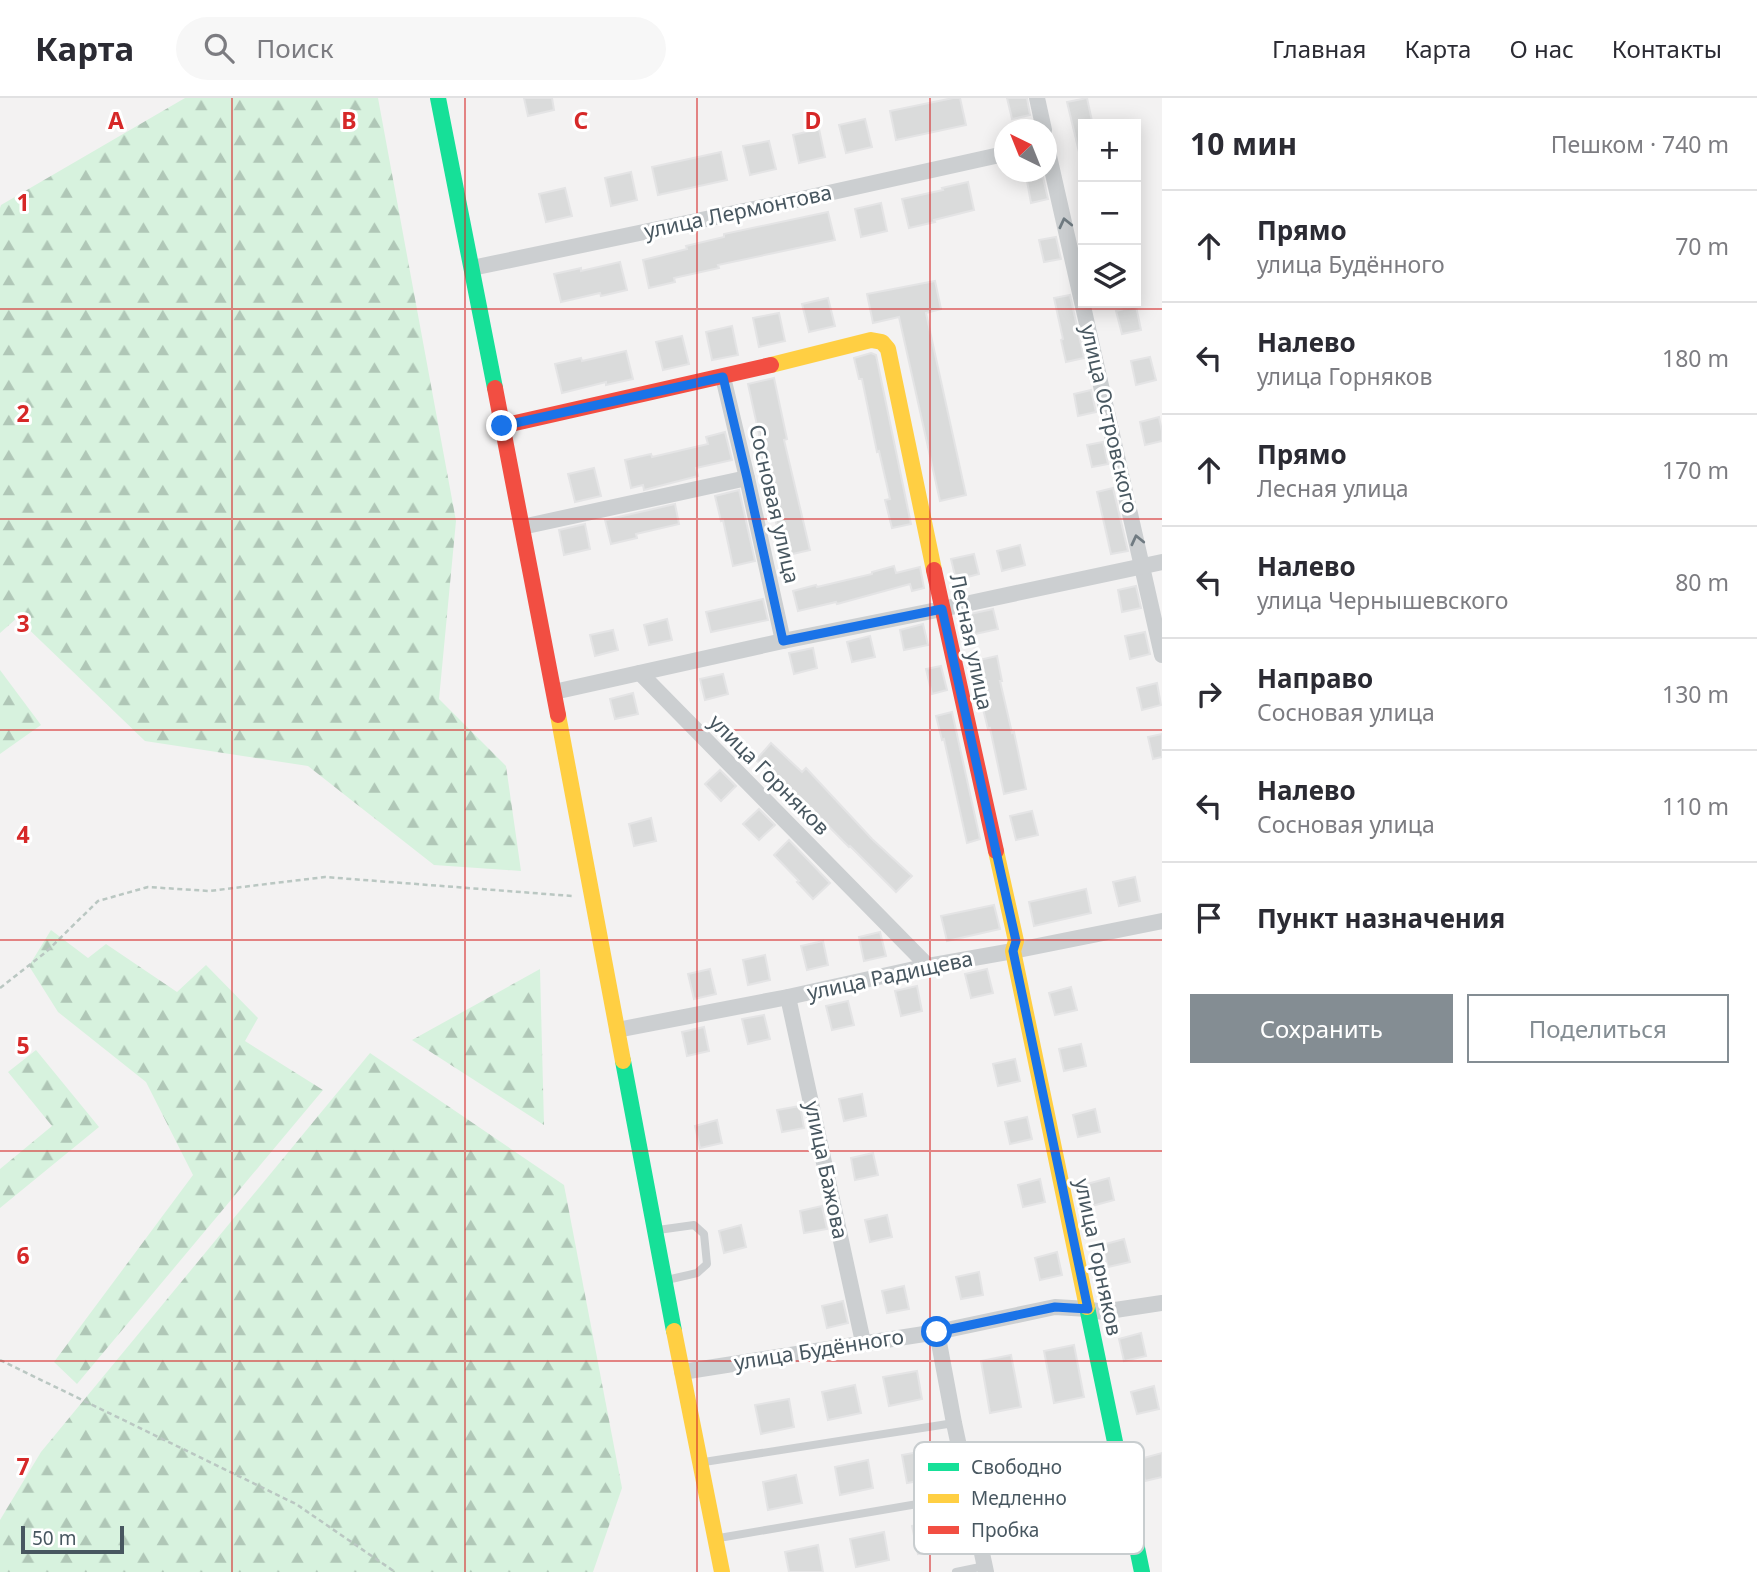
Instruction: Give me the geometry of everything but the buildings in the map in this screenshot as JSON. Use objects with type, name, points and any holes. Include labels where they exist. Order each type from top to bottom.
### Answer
[{"type":"main road","points":[[438,98],[722,1572]]},
{"type":"main road","name":"Лесная улица","points":[[723,377],[871,340],[882,342],[888,349],[942,609],[1016,941],[1013,951]]},
{"type":"main road","points":[[502,426],[723,377]]},
{"type":"main road","name":"улица Горняков","points":[[1013,951],[1115,1442]]},
{"type":"main road","name":"улица Горняков","points":[[1138,1554],[1142,1572]]},
{"type":"street","points":[[1037,98],[1042,119]]},
{"type":"street","name":"улица Лермонтова","points":[[472,268],[994,156]]},
{"type":"street","name":"улица Островского","points":[[1056,182],[1162,655]]},
{"type":"street","name":"Сосновая улица","points":[[723,377],[783,641]]},
{"type":"street","points":[[522,527],[747,478]]},
{"type":"street","points":[[554,692],[1162,562]]},
{"type":"street","name":"улица Горняков","points":[[640,674],[928,966]]},
{"type":"street","name":"улица Радищева","points":[[617,1030],[1162,920]]},
{"type":"street","name":"улица Бажова","points":[[788,997],[863,1342]]},
{"type":"street","name":"улица Будённого","points":[[682,1372],[937,1332],[1055,1307],[1102,1312],[1162,1303]]},
{"type":"street","points":[[937,1332],[958,1442]]},
{"type":"lane","points":[[655,1231],[694,1226],[704,1234],[707,1265],[697,1273],[665,1280]]},
{"type":"lane","points":[[701,1462],[954,1423]]},
{"type":"lane","points":[[716,1538],[914,1504]]},
{"type":"lane","points":[[956,1572],[986,1569]]},
{"type":"path","points":[[0,988],[46,952],[98,901],[148,887],[209,891],[325,877],[593,898]]},
{"type":"path","points":[[0,1360],[296,1504],[395,1572]]},
{"type":"green space","points":[[185,98],[378,98],[456,521],[439,699],[506,766],[521,871],[434,865],[308,766],[145,741],[17,618],[0,633],[1,205]]},
{"type":"green space","points":[[0,670],[41,725],[0,754]]},
{"type":"green space","points":[[51,930],[88,958],[106,944],[177,992],[206,965],[258,1018],[245,1041],[323,1090],[77,1384],[54,1362],[193,1175],[146,1082],[58,1012],[29,966]]},
{"type":"green space","points":[[540,969],[544,1125],[412,1040]]},
{"type":"green space","points":[[36,1050],[99,1127],[0,1208],[0,1169],[52,1126],[8,1072]]},
{"type":"green space","points":[[370,1053],[564,1185],[622,1488],[593,1572],[0,1572],[0,1520],[41,1452]]},
{"type":"traffic: fast","points":[[438,98],[495,388]]},
{"type":"traffic: fast","points":[[623,1061],[674,1331]]},
{"type":"traffic: fast","points":[[1087,1307],[1115,1442]]},
{"type":"traffic: fast","points":[[1138,1554],[1142,1572]]},
{"type":"traffic: slow","points":[[771,365],[871,340],[882,342],[888,349],[934,570]]},
{"type":"traffic: slow","points":[[558,715],[623,1061]]},
{"type":"traffic: slow","points":[[996,851],[1016,941],[1013,951],[1087,1307]]},
{"type":"traffic: slow","points":[[674,1331],[722,1572]]},
{"type":"traffic: jam","points":[[502,426],[771,365]]},
{"type":"traffic: jam","points":[[495,388],[558,715]]},
{"type":"traffic: jam","points":[[934,570],[996,851]]},
{"type":"route","points":[[502,426],[723,377],[783,641],[942,609],[1016,941],[1013,951],[1088,1309],[1055,1307],[937,1332]]}]
